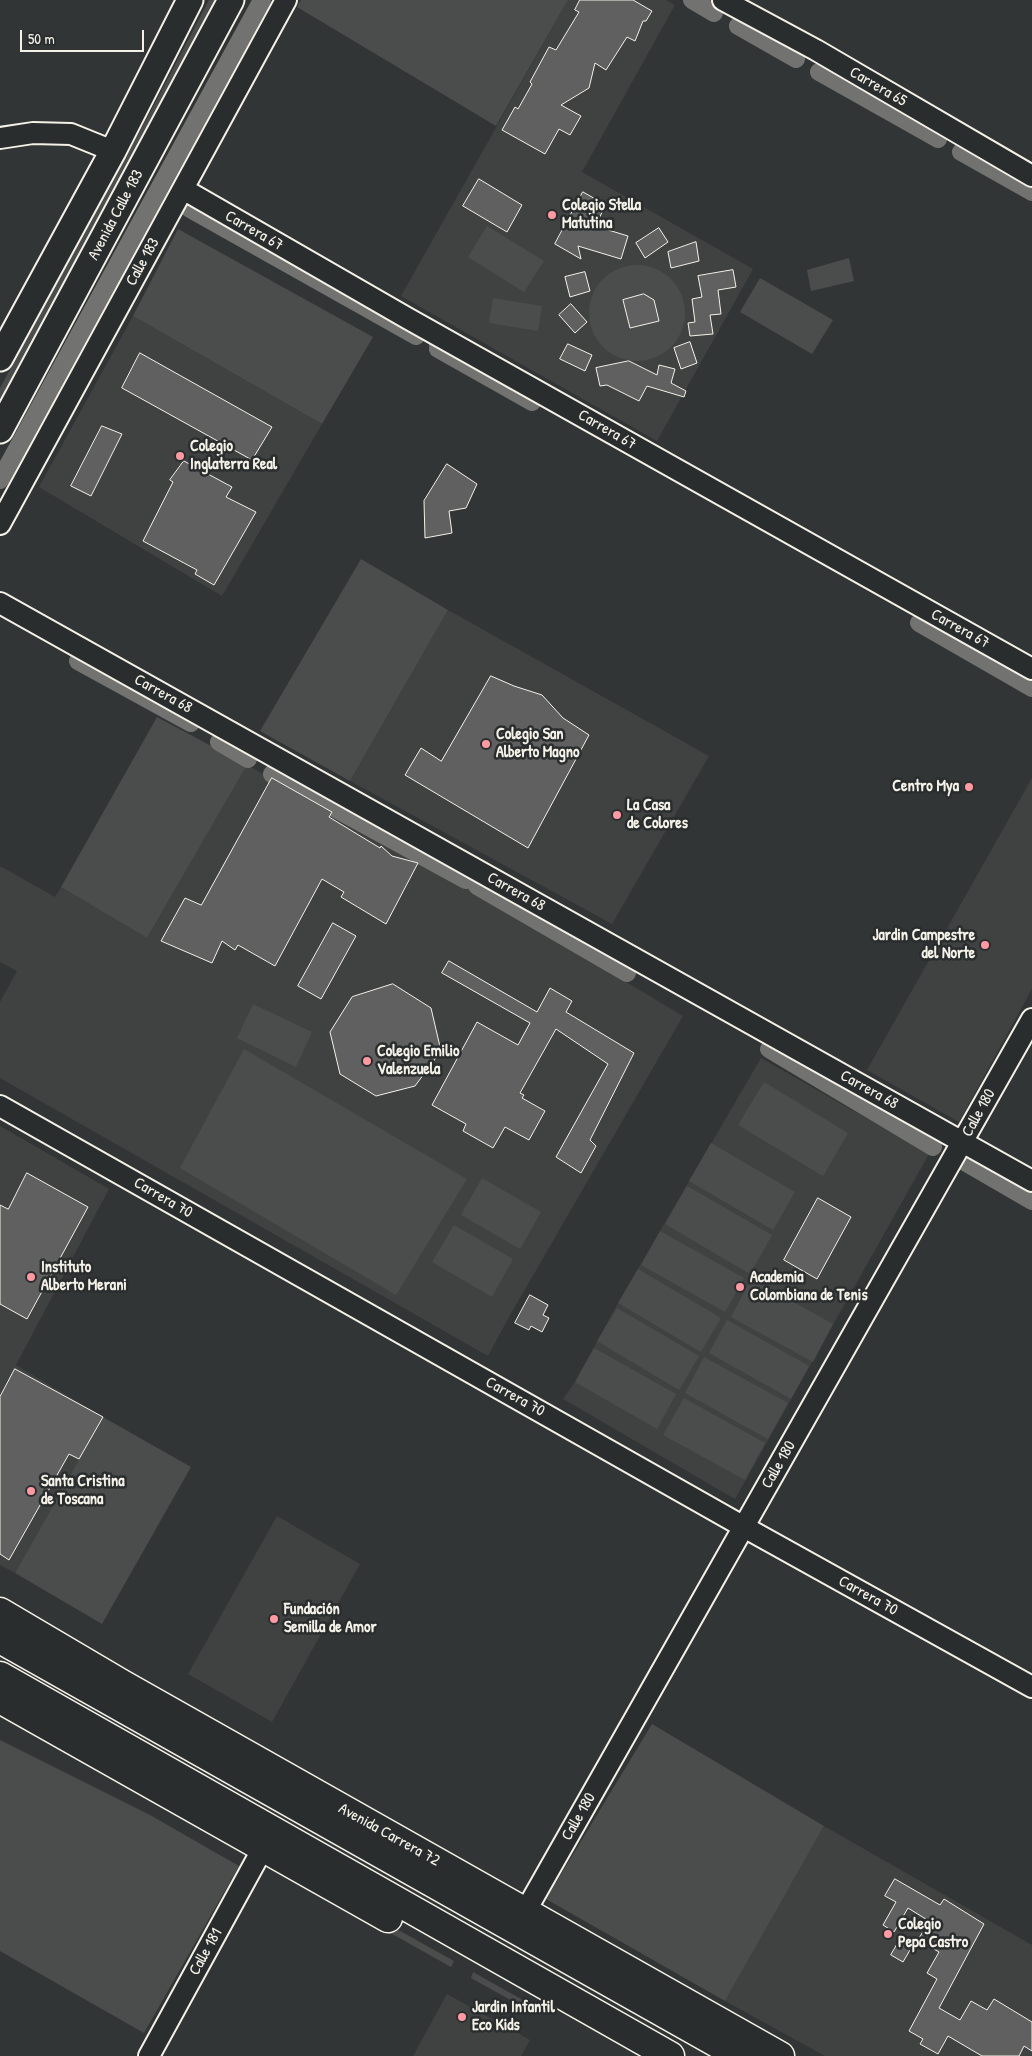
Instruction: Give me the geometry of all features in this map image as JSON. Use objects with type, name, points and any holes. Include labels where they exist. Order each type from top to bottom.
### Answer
[{"type":"highway","name":"Avenida Carrera 72","points":[[0,1612],[130,1688],[780,2056]]},
{"type":"highway","name":"Avenida Carrera 72","points":[[0,1639],[740,2056]]},
{"type":"highway","points":[[0,1676],[670,2056]]},
{"type":"highway","points":[[0,1699],[633,2056]]},
{"type":"main road","name":"Avenida Calle 183","points":[[0,358],[113,151],[190,0]]},
{"type":"main road","name":"Avenida Calle 183","points":[[0,430],[231,0]]},
{"type":"street","name":"Calle 183","points":[[0,524],[286,0]]},
{"type":"street","name":"Carrera 65","points":[[723,0],[816,50],[1032,176]]},
{"type":"street","points":[[0,138],[33,133],[71,134],[113,151]]},
{"type":"street","name":"Carrera 67","points":[[183,189],[413,322],[1032,669]]},
{"type":"street","name":"Carrera 68","points":[[0,604],[1032,1182]]},
{"type":"street","name":"Calle 180","points":[[525,1912],[1032,1019]]},
{"type":"street","name":"Carrera 70","points":[[0,1106],[744,1527],[1032,1687]]},
{"type":"street","name":"Calle 181","points":[[149,2056],[263,1848]]},
{"type":"shaded area","points":[[209,0],[218,0],[0,403],[0,388]]},
{"type":"shaded area","points":[[301,0],[568,0],[496,126],[297,7]]},
{"type":"shaded area","name":"Colegio Stella Matutina","points":[[568,0],[666,0],[675,5],[582,172],[753,269],[657,441],[401,296]]},
{"type":"shaded area","points":[[487,226],[544,261],[524,292],[468,257]]},
{"type":"shaded area","points":[[178,229],[373,337],[322,424],[133,316]]},
{"type":"shaded area","points":[[849,258],[854,281],[811,291],[807,270]]},
{"type":"shaded area","points":[[637,265],[655,269],[671,279],[681,295],[685,313],[681,331],[671,347],[655,357],[637,361],[619,357],[603,347],[593,331],[589,313],[593,295],[603,279],[619,269]]},
{"type":"shaded area","points":[[760,278],[833,320],[812,354],[740,312]]},
{"type":"shaded area","points":[[493,298],[542,306],[538,331],[489,323]]},
{"type":"shaded area","name":"Colegio Inglaterra Real","points":[[133,316],[322,424],[222,596],[39,487]]},
{"type":"shaded area","points":[[361,559],[448,610],[350,781],[260,731]]},
{"type":"shaded area","name":"Colegio San Alberto Magno","points":[[448,610],[709,756],[612,924],[350,781]]},
{"type":"shaded area","points":[[157,717],[247,765],[147,938],[61,887]]},
{"type":"shaded area","name":"Colegio Emilio Valenzuela","points":[[247,765],[464,885],[683,1016],[488,1356],[0,1078],[0,1002],[17,971],[0,962],[0,866],[55,897],[61,887],[147,938]]},
{"type":"shaded area","name":"Jardin Campestre del Norte","points":[[1032,778],[1032,989],[959,1122],[867,1070]]},
{"type":"shaded area","points":[[253,1004],[312,1032],[296,1067],[237,1038]]},
{"type":"shaded area","points":[[244,1049],[467,1179],[396,1295],[180,1168]]},
{"type":"shaded area","name":"Academia Colombiana de Tenis","points":[[761,1058],[929,1154],[735,1499],[563,1399],[575,1382],[618,1303]]},
{"type":"shaded area","points":[[764,1082],[848,1133],[823,1176],[738,1125]]},
{"type":"shaded area","points":[[0,1126],[109,1189],[16,1365],[103,1417],[15,1573],[0,1565]]},
{"type":"shaded area","points":[[711,1143],[795,1192],[773,1230],[689,1181]]},
{"type":"shaded area","points":[[482,1178],[541,1212],[520,1249],[461,1215]]},
{"type":"shaded area","points":[[687,1186],[772,1235],[750,1274],[665,1224]]},
{"type":"shaded area","points":[[454,1225],[513,1259],[492,1297],[432,1262]]},
{"type":"shaded area","points":[[660,1231],[744,1278],[725,1312],[641,1265]]},
{"type":"shaded area","points":[[638,1269],[721,1318],[701,1352],[618,1303]]},
{"type":"shaded area","points":[[751,1279],[833,1324],[813,1362],[731,1317]]},
{"type":"shaded area","points":[[617,1308],[699,1356],[679,1390],[597,1341]]},
{"type":"shaded area","points":[[727,1320],[809,1366],[791,1399],[709,1353]]},
{"type":"shaded area","points":[[594,1348],[676,1394],[657,1429],[575,1382]]},
{"type":"shaded area","points":[[704,1357],[788,1403],[768,1439],[685,1393]]},
{"type":"shaded area","points":[[684,1398],[765,1443],[745,1480],[663,1435]]},
{"type":"shaded area","points":[[103,1417],[191,1467],[102,1624],[15,1573]]},
{"type":"shaded area","name":"Fundación Semilla de Amor","points":[[277,1516],[360,1564],[272,1722],[188,1674]]},
{"type":"shaded area","points":[[652,1724],[824,1826],[725,2001],[546,1899]]},
{"type":"shaded area","points":[[0,1740],[150,1815],[239,1866],[144,2033],[0,1951]]},
{"type":"shaded area","name":"Colegio Pepa Castro","points":[[824,1826],[1032,1945],[1032,2056],[825,2056],[725,2001]]},
{"type":"shaded area","points":[[266,1856],[454,1961],[451,1967],[262,1861]]},
{"type":"shaded area","points":[[473,1972],[537,2008],[534,2013],[471,1978]]},
{"type":"shaded area","name":"Jardin Infantil Eco Kids","points":[[447,1994],[530,2040],[521,2056],[413,2056]]},
{"type":"building","points":[[580,0],[633,0],[652,11],[646,21],[643,21],[635,41],[627,37],[606,70],[595,63],[589,88],[561,105],[581,116],[570,135],[559,129],[545,154],[502,130],[515,107],[518,109],[549,47],[556,50],[579,12],[575,10]]},
{"type":"building","points":[[479,179],[522,205],[507,232],[463,206]]},
{"type":"building","points":[[583,192],[606,205],[595,226],[628,236],[621,259],[578,246],[581,259],[555,244]]},
{"type":"building","points":[[659,228],[668,242],[645,258],[636,243]]},
{"type":"building","points":[[696,242],[699,261],[671,268],[668,252]]},
{"type":"building","points":[[733,270],[736,287],[718,290],[721,314],[710,315],[713,334],[690,336],[688,323],[695,322],[692,299],[702,297],[698,276]]},
{"type":"building","points":[[585,272],[590,291],[570,297],[565,277]]},
{"type":"building","points":[[644,294],[654,300],[659,321],[630,328],[623,300]]},
{"type":"building","points":[[571,304],[587,322],[575,333],[559,315]]},
{"type":"building","points":[[690,342],[697,363],[681,369],[674,348]]},
{"type":"building","points":[[568,344],[592,355],[585,371],[560,359]]},
{"type":"building","points":[[140,353],[272,427],[252,460],[122,388]]},
{"type":"building","points":[[629,361],[657,375],[659,365],[675,369],[671,383],[686,391],[684,397],[647,386],[639,401],[607,385],[600,386],[596,368]]},
{"type":"building","points":[[102,426],[122,434],[91,496],[71,486]]},
{"type":"building","points":[[184,461],[232,487],[226,497],[256,512],[214,585],[195,574],[197,570],[143,541],[173,482],[170,480]]},
{"type":"building","points":[[447,464],[477,484],[466,508],[449,511],[452,533],[425,538],[424,501]]},
{"type":"building","points":[[491,676],[542,695],[563,718],[589,735],[528,848],[405,775],[421,748],[441,761]]},
{"type":"building","points":[[272,778],[332,812],[329,817],[380,848],[381,846],[392,856],[418,863],[386,924],[341,897],[344,892],[322,879],[275,966],[238,945],[235,950],[222,941],[212,963],[161,941],[185,898],[201,905]]},
{"type":"building","points":[[333,923],[356,936],[321,999],[298,986]]},
{"type":"building","points":[[449,961],[537,1012],[550,988],[572,1001],[566,1012],[634,1053],[590,1140],[596,1146],[581,1173],[556,1157],[608,1064],[556,1029],[520,1093],[524,1095],[522,1098],[545,1111],[529,1140],[505,1127],[493,1148],[463,1131],[466,1124],[432,1105],[477,1022],[518,1045],[530,1023],[442,973]]},
{"type":"building","points":[[393,984],[431,1008],[441,1051],[415,1086],[376,1096],[340,1074],[330,1032],[352,997]]},
{"type":"building","points":[[27,1173],[88,1207],[27,1319],[0,1304],[0,1205],[8,1209]]},
{"type":"building","points":[[818,1198],[851,1217],[817,1279],[784,1260]]},
{"type":"building","points":[[530,1295],[548,1305],[543,1315],[549,1318],[542,1332],[531,1326],[529,1330],[515,1323]]},
{"type":"building","name":"Santa Cristina de Toscana","points":[[15,1369],[103,1417],[79,1459],[69,1454],[9,1560],[0,1554],[0,1397]]},
{"type":"building","points":[[895,1879],[940,1905],[944,1899],[984,1924],[939,2008],[960,2020],[971,2001],[987,2010],[994,1999],[1032,2022],[1032,2051],[1024,2046],[1019,2056],[982,2056],[948,2036],[938,2054],[920,2044],[923,2039],[909,2031],[937,1979],[927,1973],[939,1952],[918,1940],[929,1921],[908,1908],[894,1932],[883,1925],[896,1902],[885,1896]]},
{"type":"building","points":[[901,1938],[913,1945],[903,1962],[891,1955]]},
{"type":"waterway","points":[[0,480],[262,0]]},
{"type":"waterway","points":[[692,0],[714,13]]},
{"type":"waterway","points":[[738,26],[796,59]]},
{"type":"waterway","points":[[819,72],[938,139]]},
{"type":"waterway","points":[[961,152],[1032,192]]},
{"type":"waterway","points":[[190,209],[416,336]]},
{"type":"waterway","points":[[432,345],[438,349]]},
{"type":"waterway","points":[[438,349],[532,402]]},
{"type":"waterway","points":[[919,623],[1032,688]]},
{"type":"waterway","points":[[78,661],[191,723]]},
{"type":"waterway","points":[[219,742],[248,759]]},
{"type":"waterway","points":[[272,774],[466,880]]},
{"type":"waterway","points":[[477,886],[627,973]]},
{"type":"waterway","points":[[769,1049],[933,1147]]},
{"type":"waterway","points":[[963,1161],[1032,1201]]},
{"type":"place","name":"Colegio Stella Matutina","points":[[552,215]]},
{"type":"place","name":"Colegio Inglaterra Real","points":[[180,456]]},
{"type":"place","name":"Colegio San Alberto Magno","points":[[486,744]]},
{"type":"place","name":"Centro Mya","points":[[969,787]]},
{"type":"place","name":"La Casa de Colores","points":[[617,815]]},
{"type":"place","name":"Jardin Campestre del Norte","points":[[985,945]]},
{"type":"place","name":"Colegio Emilio Valenzuela","points":[[367,1061]]},
{"type":"place","name":"Instituto Alberto Merani","points":[[31,1277]]},
{"type":"place","name":"Academia Colombiana de Tenis","points":[[740,1287]]},
{"type":"place","name":"Santa Cristina de Toscana","points":[[31,1491]]},
{"type":"place","name":"Fundación Semilla de Amor","points":[[274,1619]]},
{"type":"place","name":"Colegio Pepa Castro","points":[[888,1934]]},
{"type":"place","name":"Jardin Infantil Eco Kids","points":[[462,2017]]}]
